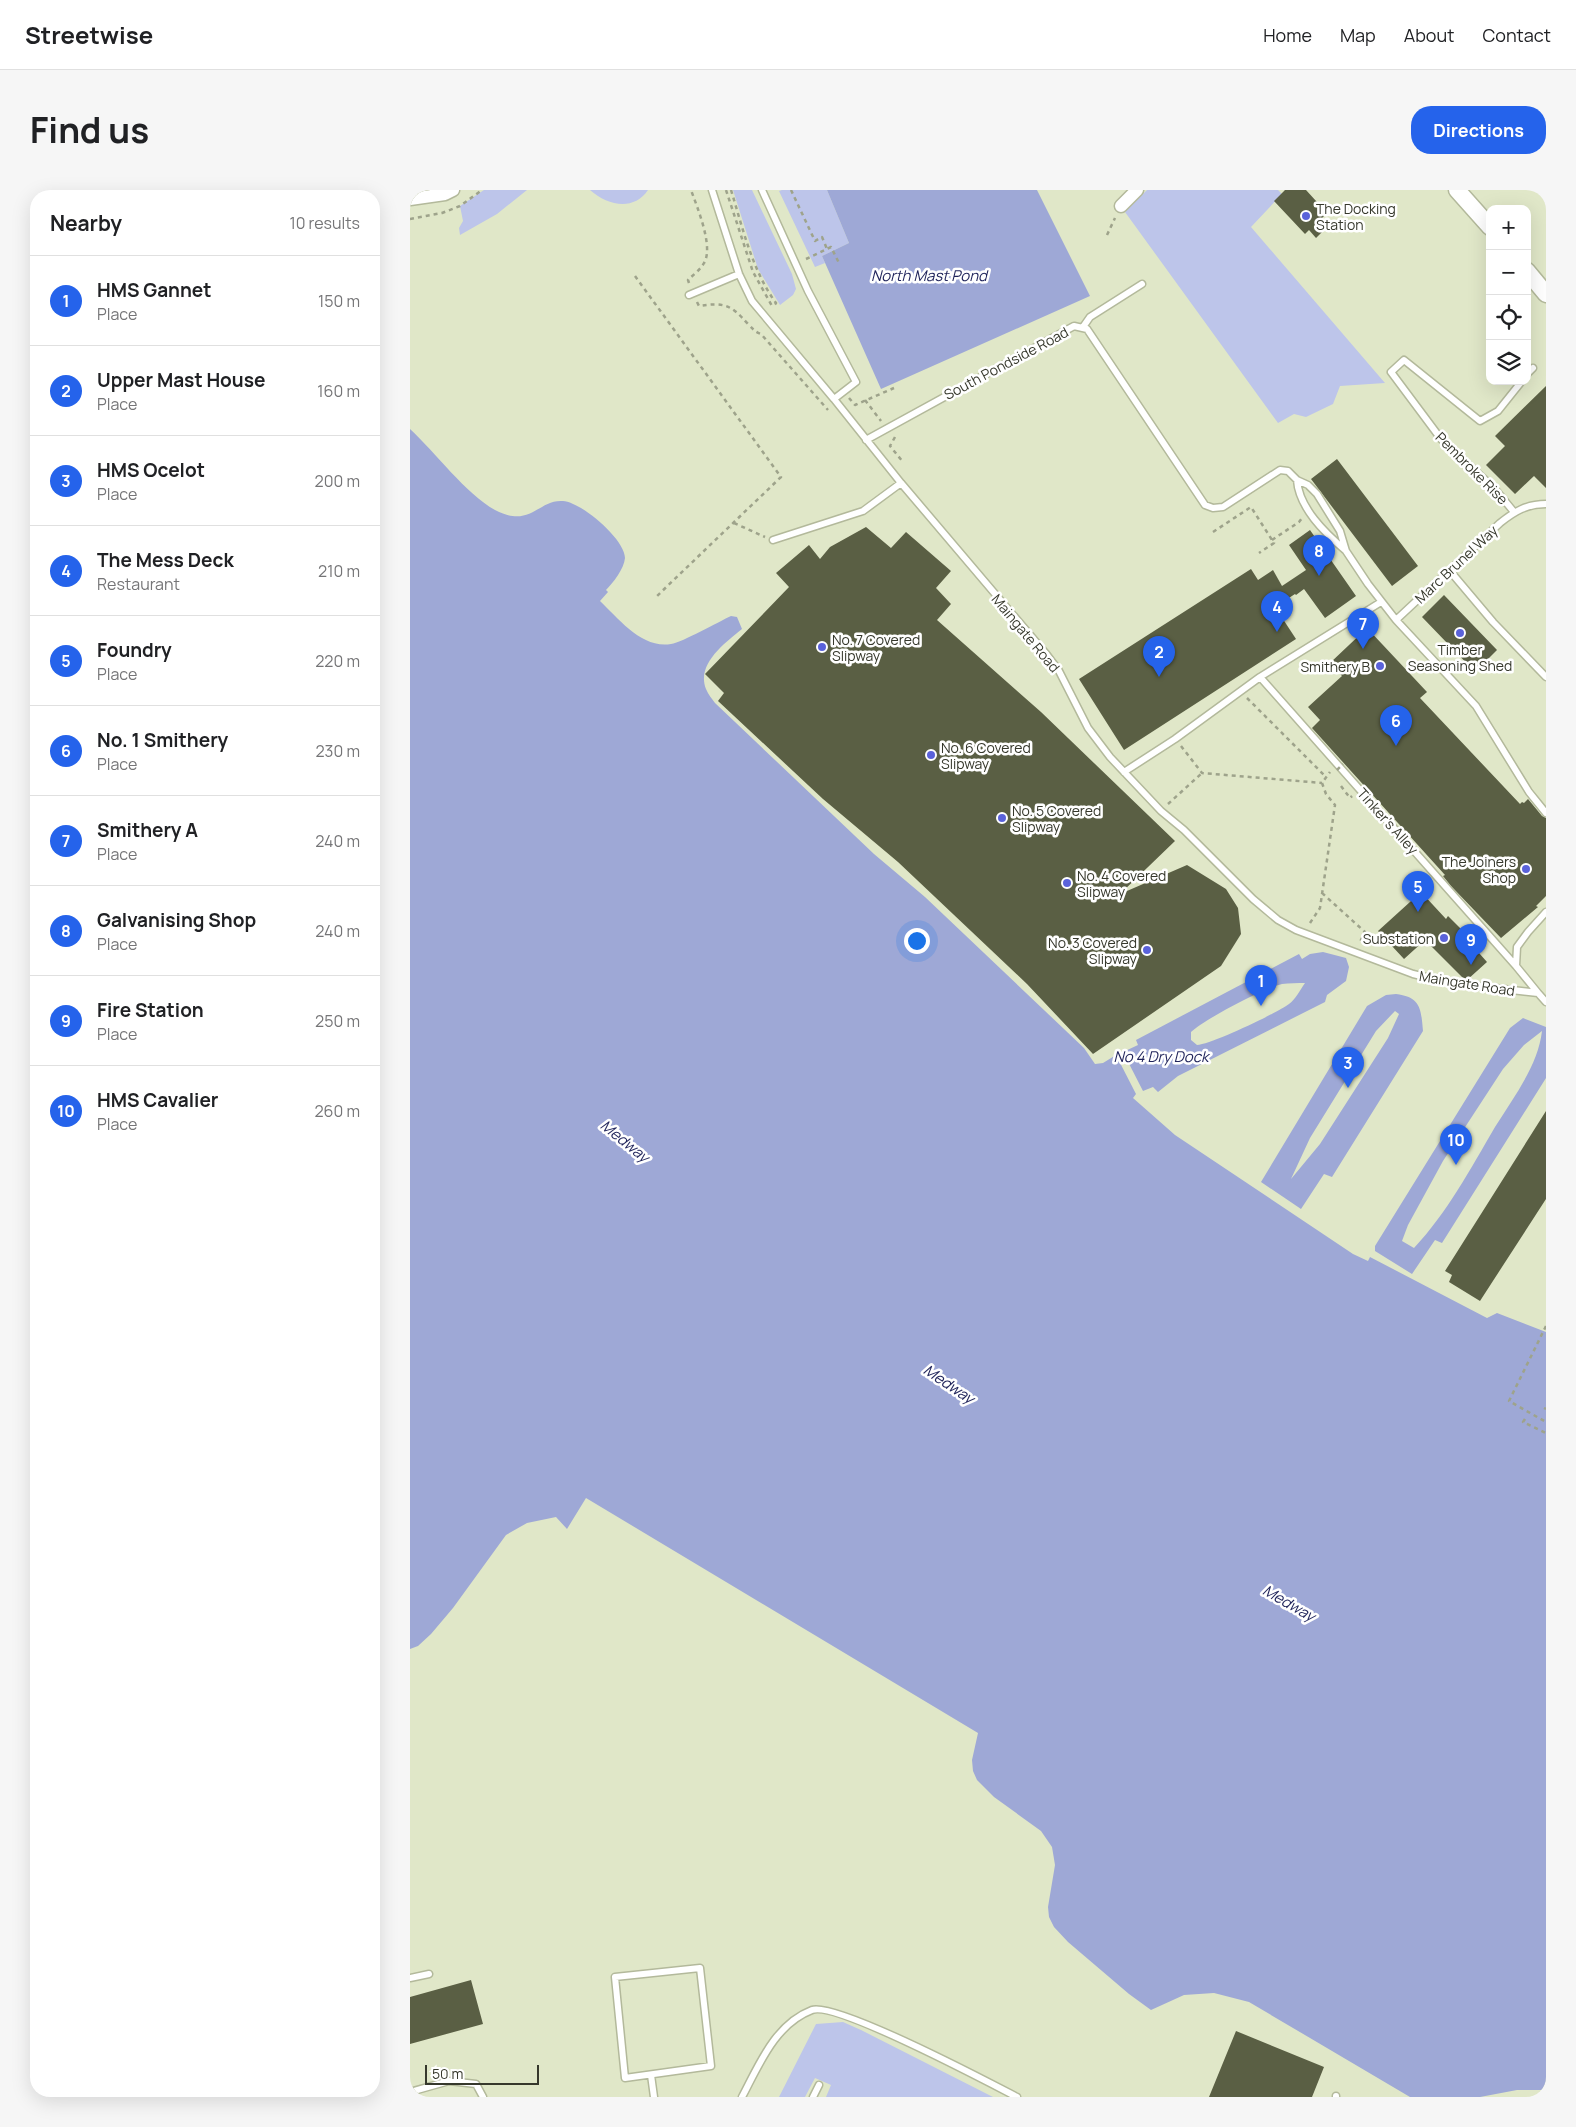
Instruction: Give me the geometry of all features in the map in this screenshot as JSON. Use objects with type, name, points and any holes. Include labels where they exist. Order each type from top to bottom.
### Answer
[{"type":"street","points":[[410,199],[445,194],[453,190]]},
{"type":"street","points":[[1121,206],[1137,190]]},
{"type":"street","points":[[1457,190],[1486,223]]},
{"type":"street","points":[[1531,276],[1546,294]]},
{"type":"lane","name":"Maingate Road","points":[[712,190],[739,274],[760,311],[834,399],[900,483],[1048,655],[1059,671],[1091,733],[1161,811],[1184,830],[1252,899],[1278,920],[1304,933],[1413,974],[1451,983],[1538,993]]},
{"type":"lane","points":[[762,190],[796,264],[856,382],[834,399]]},
{"type":"lane","points":[[691,294],[739,274]]},
{"type":"lane","name":"South Pondside Road","points":[[866,440],[1071,328],[1076,326],[1083,327],[1089,318],[1142,284]]},
{"type":"lane","points":[[1083,327],[1092,334],[1205,505],[1213,508],[1223,507],[1280,470],[1288,471],[1297,480],[1308,485],[1322,501],[1340,532],[1346,551]]},
{"type":"lane","name":"Pembroke Rise","points":[[1514,512],[1495,489],[1441,439],[1391,372],[1404,360],[1480,422],[1498,411],[1519,385]]},
{"type":"lane","points":[[1297,480],[1298,491],[1328,536],[1346,551],[1381,602],[1396,620],[1476,706],[1530,792],[1546,813]]},
{"type":"lane","points":[[772,540],[864,511],[900,483]]},
{"type":"lane","name":"Marc Brunel Way","points":[[1396,620],[1450,571],[1480,540],[1514,512],[1532,504],[1546,504]]},
{"type":"lane","points":[[1450,571],[1493,622],[1546,677]]},
{"type":"lane","points":[[1124,772],[1175,739],[1260,677],[1381,602]]},
{"type":"lane","name":"Tinker's Alley","points":[[1260,677],[1538,993]]},
{"type":"lane","points":[[1516,966],[1517,947],[1546,912]]},
{"type":"lane","points":[[1538,993],[1546,1002]]},
{"type":"lane","points":[[700,1968],[711,2066],[652,2075],[625,2078],[615,1977],[700,1968]]},
{"type":"lane","points":[[410,1978],[429,1974]]},
{"type":"lane","points":[[742,2097],[763,2057],[778,2035],[793,2020],[814,2009],[834,2011],[863,2023],[962,2068],[1017,2097]]},
{"type":"lane","points":[[652,2075],[654,2097]]},
{"type":"lane","points":[[410,2092],[449,2081],[476,2084],[483,2097]]},
{"type":"lane","points":[[813,2097],[819,2085]]},
{"type":"path","points":[[691,190],[708,248],[705,262],[688,280],[691,294],[699,306],[722,304],[736,311],[756,332],[761,334],[832,415]]},
{"type":"path","points":[[726,190],[753,272],[773,307],[776,303],[764,286],[755,267],[731,190]]},
{"type":"path","points":[[791,190],[815,241],[822,237],[827,249]]},
{"type":"path","points":[[1107,235],[1121,206]]},
{"type":"path","points":[[796,264],[831,247],[839,263]]},
{"type":"path","points":[[635,276],[781,477],[657,596]]},
{"type":"path","points":[[843,392],[855,404],[894,388]]},
{"type":"path","points":[[865,400],[880,420]]},
{"type":"path","points":[[900,432],[890,446],[903,462]]},
{"type":"path","points":[[1212,532],[1251,507],[1274,544],[1259,553]]},
{"type":"path","points":[[1272,540],[1299,522],[1309,510]]},
{"type":"path","points":[[734,523],[772,540]]},
{"type":"path","points":[[1241,691],[1326,777]]},
{"type":"path","points":[[1175,739],[1202,773],[1322,783]]},
{"type":"path","points":[[1337,770],[1344,764]]},
{"type":"path","points":[[1322,783],[1330,772]]},
{"type":"path","points":[[1161,811],[1202,773]]},
{"type":"path","points":[[1304,933],[1320,908],[1335,805],[1326,794],[1322,783]]},
{"type":"path","points":[[1322,893],[1365,932],[1356,952]]},
{"type":"path","points":[[1546,1326],[1509,1401],[1546,1422]]},
{"type":"path","points":[[1525,1419],[1524,1422],[1546,1433]]},
{"type":"shaded area","points":[[484,190],[527,190],[497,214],[460,235],[459,228],[463,221],[460,206]]},
{"type":"shaded area","points":[[590,190],[648,190],[636,201],[620,204],[605,200]]},
{"type":"shaded area","points":[[733,190],[752,190],[792,274],[796,289],[793,295],[780,305],[758,269]]},
{"type":"shaded area","points":[[827,190],[849,243],[822,256],[825,263],[815,267],[779,191]]},
{"type":"shaded area","points":[[1147,190],[1278,190],[1282,194],[1251,227],[1385,383],[1340,386],[1333,404],[1306,417],[1294,414],[1278,423],[1125,212]]},
{"type":"shaded area","points":[[843,2022],[993,2097],[826,2097],[831,2085],[815,2078],[805,2097],[779,2097],[816,2024]]},
{"type":"water","name":"North Mast Pond","points":[[827,190],[1037,190],[1090,296],[881,389],[822,256],[849,243]]},
{"type":"water","name":"Medway","points":[[410,429],[473,494],[495,510],[507,515],[526,515],[547,504],[563,501],[571,503],[591,514],[601,523],[618,541],[625,558],[615,580],[606,590],[608,592],[600,601],[623,624],[641,637],[650,642],[671,644],[692,636],[731,616],[737,617],[742,629],[714,655],[705,671],[706,689],[715,703],[874,854],[925,897],[1084,1048],[1095,1064],[1103,1063],[1116,1055],[1136,1094],[1133,1098],[1175,1135],[1353,1254],[1368,1261],[1370,1257],[1487,1318],[1497,1313],[1546,1332],[1546,2090],[1517,2090],[1480,2097],[1410,2097],[1249,2002],[1214,1993],[1184,1995],[1151,2010],[1129,1994],[1068,1942],[1054,1927],[1049,1917],[1048,1907],[1055,1865],[1052,1847],[1041,1831],[994,1797],[977,1780],[973,1771],[972,1760],[978,1733],[586,1498],[567,1529],[556,1517],[527,1523],[506,1535],[453,1608],[431,1634],[418,1646],[410,1649]]},
{"type":"water","name":"No 4 Dry Dock","points":[[1323,952],[1346,958],[1349,967],[1346,981],[1327,995],[1325,1002],[1178,1076],[1158,1092],[1153,1087],[1143,1091],[1123,1052],[1138,1045],[1136,1040],[1299,954],[1302,959],[1310,954]],"holes":[[[1305,983],[1289,1004],[1282,1009],[1205,1043],[1197,1045],[1191,1040],[1191,1032],[1221,1012],[1273,987],[1282,984]]]},
{"type":"water","points":[[1396,994],[1415,1001],[1420,1010],[1423,1031],[1332,1177],[1324,1174],[1301,1209],[1261,1182],[1367,1006],[1386,995]],"holes":[[[1395,1011],[1399,1014],[1388,1038],[1320,1144],[1291,1179],[1310,1138],[1376,1031]]]},
{"type":"water","points":[[1523,1018],[1546,1027],[1546,1078],[1442,1243],[1435,1240],[1412,1274],[1375,1251],[1375,1246],[1510,1028]],"holes":[[[1542,1031],[1540,1044],[1524,1081],[1448,1205],[1414,1248],[1402,1241],[1408,1225],[1443,1161],[1503,1069],[1524,1045]]]},
{"type":"building","name":"The Docking Station","points":[[1285,190],[1306,190],[1327,213],[1321,219],[1328,226],[1316,238],[1309,230],[1305,234],[1274,201]]},
{"type":"building","points":[[1546,386],[1546,488],[1534,476],[1515,494],[1486,465],[1505,446],[1495,436]]},
{"type":"building","points":[[1337,459],[1418,566],[1392,586],[1311,479]]},
{"type":"building","points":[[866,527],[891,548],[906,532],[951,571],[936,588],[951,604],[937,620],[1041,712],[1175,841],[1120,894],[1187,865],[1226,889],[1238,908],[1241,934],[1221,966],[1093,1054],[1027,984],[898,862],[823,799],[718,701],[724,693],[705,674],[789,587],[776,573],[809,545],[820,559],[830,547]]},
{"type":"building","points":[[1310,530],[1356,596],[1325,618],[1304,589],[1275,607],[1296,639],[1124,750],[1079,679],[1251,569],[1258,580],[1273,570],[1282,586],[1306,570],[1289,545]]},
{"type":"building","name":"Timber Seasoning Shed","points":[[1444,595],[1497,650],[1475,672],[1422,617]]},
{"type":"building","points":[[1367,628],[1427,692],[1420,698],[1520,804],[1528,799],[1542,816],[1546,818],[1546,896],[1536,906],[1538,907],[1501,938],[1451,886],[1443,876],[1445,875],[1312,728],[1320,720],[1308,707],[1342,676],[1330,663]]},
{"type":"building","points":[[1421,892],[1446,919],[1448,916],[1465,933],[1463,935],[1487,962],[1467,980],[1425,940],[1404,959],[1378,931]]},
{"type":"building","points":[[1546,1111],[1546,1199],[1480,1301],[1449,1282],[1452,1275],[1445,1271]]},
{"type":"building","points":[[471,1980],[483,2024],[410,2044],[410,1997]]},
{"type":"building","points":[[1236,2031],[1324,2067],[1312,2097],[1209,2097]]},
{"type":"place","name":"The Docking Station","points":[[1306,216]]},
{"type":"place","name":"Galvanising Shop","points":[[1319,576]]},
{"type":"place","name":"The Mess Deck","points":[[1277,632]]},
{"type":"place","name":"Timber Seasoning Shed","points":[[1460,633]]},
{"type":"place","name":"No. 7 Covered Slipway","points":[[822,647]]},
{"type":"place","name":"Smithery A","points":[[1363,649]]},
{"type":"place","name":"Smithery B","points":[[1380,666]]},
{"type":"place","name":"Upper Mast House","points":[[1159,677]]},
{"type":"place","name":"No. 1 Smithery","points":[[1396,746]]},
{"type":"place","name":"No. 6 Covered Slipway","points":[[931,755]]},
{"type":"place","name":"No. 5 Covered Slipway","points":[[1002,818]]},
{"type":"place","name":"The Joiners Shop","points":[[1526,869]]},
{"type":"place","name":"No. 4 Covered Slipway","points":[[1067,883]]},
{"type":"place","name":"Foundry","points":[[1418,912]]},
{"type":"place","name":"Substation","points":[[1444,938]]},
{"type":"place","name":"No. 3 Covered Slipway","points":[[1147,950]]},
{"type":"place","name":"Fire Station","points":[[1471,965]]},
{"type":"place","name":"HMS Gannet","points":[[1261,1006]]},
{"type":"place","name":"HMS Ocelot","points":[[1348,1088]]},
{"type":"place","name":"HMS Cavalier","points":[[1456,1165]]}]
